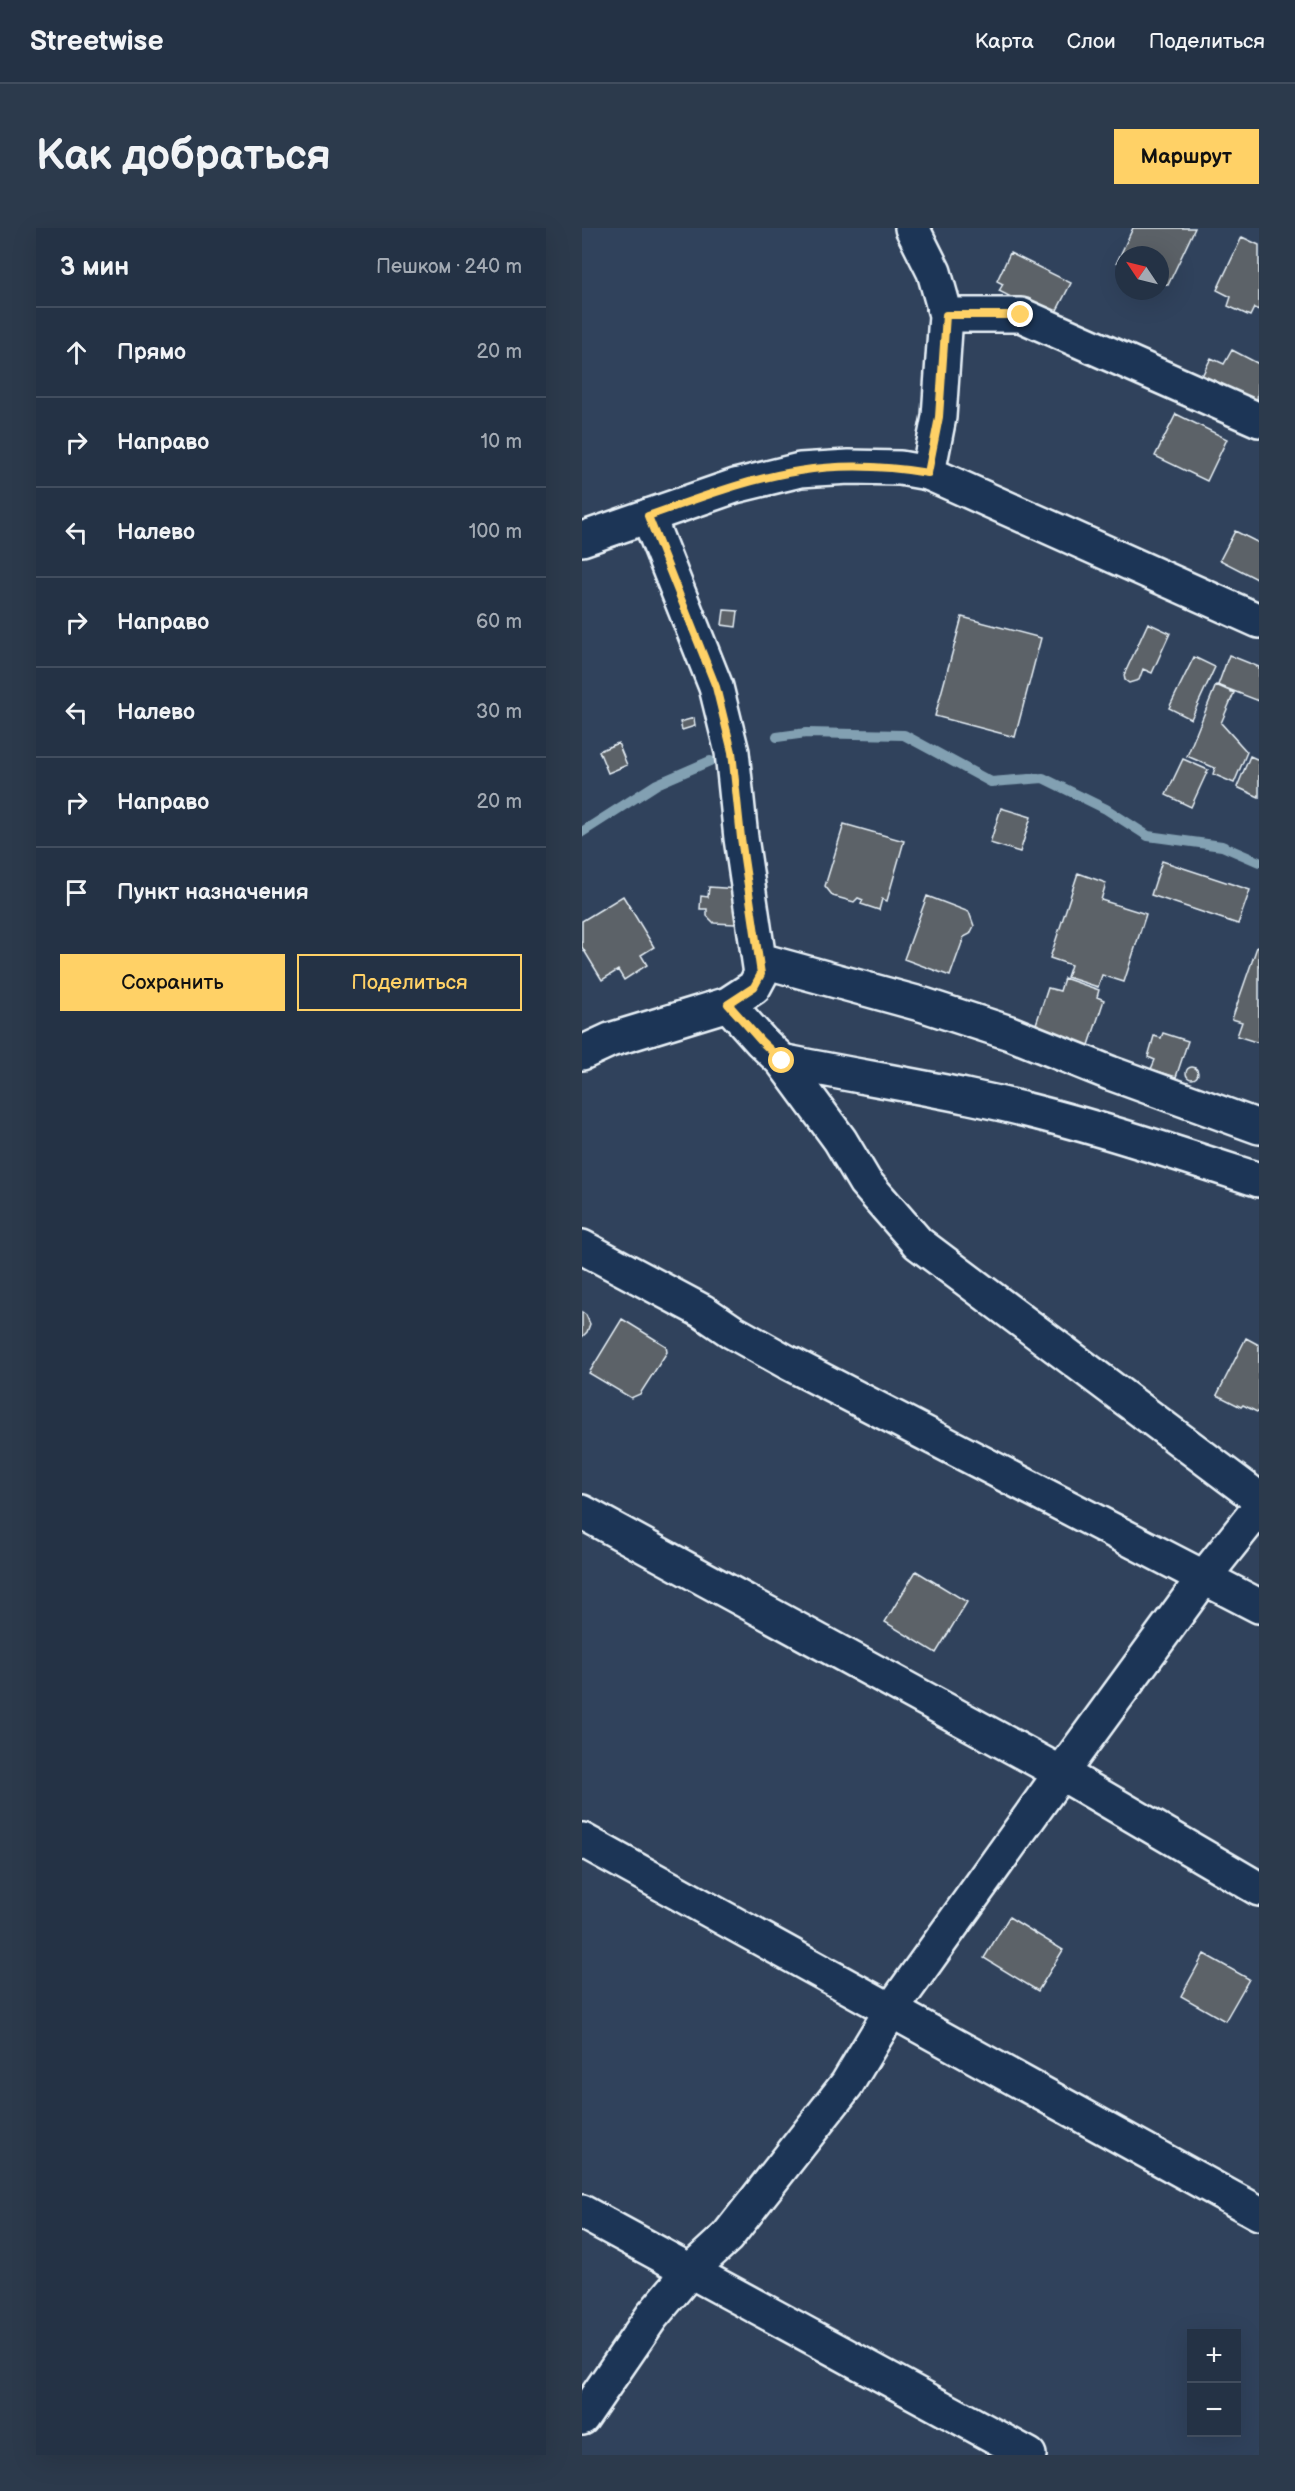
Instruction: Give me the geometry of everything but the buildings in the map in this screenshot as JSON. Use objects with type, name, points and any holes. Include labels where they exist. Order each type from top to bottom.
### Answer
[{"type":"street","points":[[912,228],[934,272],[946,315],[939,417],[928,473]]},
{"type":"street","points":[[946,315],[1021,315],[1259,420]]},
{"type":"street","points":[[582,539],[735,486],[800,470],[849,467],[900,468],[928,473],[1259,621]]},
{"type":"street","points":[[582,1053],[610,1040],[728,1004],[754,987],[761,974],[741,838],[732,752],[716,687],[648,516]]},
{"type":"street","points":[[760,960],[924,1005],[1010,1033],[1110,1073],[1259,1127]]},
{"type":"street","points":[[728,1004],[782,1061],[840,1140],[865,1182],[918,1243],[1259,1499]]},
{"type":"street","points":[[782,1061],[982,1100],[1069,1122],[1259,1180]]},
{"type":"street","points":[[582,1248],[702,1311],[733,1332],[787,1362],[1140,1545],[1205,1576],[1259,1606]]},
{"type":"street","points":[[582,2418],[652,2316],[690,2271],[727,2237],[847,2084],[892,2009],[1205,1576],[1259,1508]]},
{"type":"street","points":[[582,1512],[1061,1773],[1259,1889]]},
{"type":"street","points":[[582,1840],[1259,2213]]},
{"type":"street","points":[[582,2212],[1029,2455]]},
{"type":"waterway","points":[[777,737],[806,733],[904,735],[991,782],[1043,778],[1106,809],[1148,836],[1222,846],[1259,862]]},
{"type":"waterway","points":[[582,832],[657,784],[710,761]]},
{"type":"route","points":[[782,1061],[728,1004],[754,987],[761,974],[741,838],[732,752],[716,687],[648,516],[735,486],[800,470],[849,467],[900,468],[928,473],[939,417],[946,315],[1021,315]]}]
